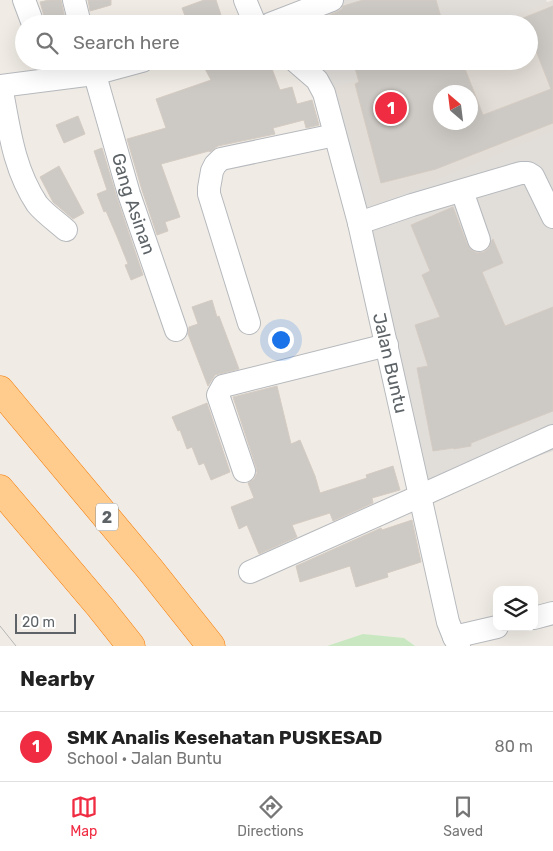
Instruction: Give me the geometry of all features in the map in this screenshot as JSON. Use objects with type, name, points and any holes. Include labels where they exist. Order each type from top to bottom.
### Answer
[{"type":"highway","name":"2","points":[[0,390],[149,568],[211,646]]},
{"type":"highway","points":[[0,489],[131,646]]},
{"type":"street","points":[[24,0],[30,15]]},
{"type":"street","points":[[74,0],[78,15]]},
{"type":"street","points":[[245,0],[251,15]]},
{"type":"street","points":[[293,15],[332,0]]},
{"type":"street","points":[[49,70],[0,86],[12,145],[20,172],[38,205],[66,230]]},
{"type":"street","name":"Gang Asinan","points":[[93,70],[129,194],[176,330]]},
{"type":"street","name":"Jalan Buntu","points":[[305,70],[317,80],[324,93],[359,223],[448,622],[456,641]]},
{"type":"street","points":[[249,323],[210,194],[210,179],[214,165],[221,158],[335,135]]},
{"type":"street","points":[[359,223],[412,205],[521,173],[528,173],[533,176],[553,217]]},
{"type":"street","points":[[462,191],[479,240]]},
{"type":"street","points":[[244,471],[218,395],[223,386],[387,345]]},
{"type":"street","points":[[250,572],[553,436]]},
{"type":"street","points":[[538,617],[553,613]]},
{"type":"street","points":[[456,641],[493,628]]},
{"type":"shaded area","points":[[338,0],[546,0],[553,15],[553,451],[423,495],[383,292],[320,70],[538,70],[538,15],[303,14]]},
{"type":"shaded area","points":[[553,0],[553,131],[374,206],[335,87],[395,70],[538,70],[538,15],[517,14]]},
{"type":"green space","points":[[363,634],[404,638],[415,646],[327,646]]},
{"type":"building","points":[[61,0],[64,15],[44,15],[40,2]]},
{"type":"building","points":[[88,0],[111,0],[111,5],[90,11]]},
{"type":"building","points":[[204,0],[216,0],[221,15],[185,15],[182,8]]},
{"type":"building","points":[[363,0],[436,0],[440,15],[330,15],[342,9],[343,6]]},
{"type":"building","points":[[553,6],[553,123],[436,169],[381,183],[355,84],[359,82],[356,70],[466,70],[471,85],[433,85],[433,130],[478,130],[478,102],[483,115],[551,89],[538,56],[538,15],[530,15]]},
{"type":"building","points":[[206,70],[272,70],[280,90],[292,87],[297,104],[312,100],[319,125],[306,128],[304,120],[273,128],[275,134],[218,146],[210,152],[161,164],[180,217],[165,222],[168,231],[157,235],[127,139],[166,128],[156,99],[211,80]]},
{"type":"building","points":[[78,116],[85,134],[64,143],[56,125]]},
{"type":"building","points":[[102,148],[143,275],[131,280],[125,265],[128,264],[97,194],[107,190],[94,151]]},
{"type":"building","points":[[59,166],[84,213],[73,219],[53,202],[40,177]]},
{"type":"building","points":[[453,207],[471,250],[477,253],[484,252],[489,248],[493,239],[503,263],[482,272],[505,326],[553,307],[553,411],[471,443],[471,446],[433,451],[417,368],[428,366],[415,325],[440,317],[422,275],[430,271],[411,225]]},
{"type":"building","points":[[212,300],[217,317],[219,316],[239,369],[215,375],[208,386],[188,334],[189,327],[198,324],[192,307]]},
{"type":"building","points":[[277,386],[291,444],[300,440],[320,493],[367,478],[366,475],[393,466],[400,490],[372,498],[373,503],[333,521],[330,513],[292,525],[297,537],[259,554],[247,525],[239,529],[231,507],[254,498],[248,483],[254,479],[257,473],[233,397]]},
{"type":"building","points":[[207,403],[230,472],[211,480],[204,463],[199,465],[192,447],[187,449],[180,430],[178,431],[172,417]]},
{"type":"building","points":[[412,520],[421,562],[387,573],[388,577],[356,587],[350,566],[300,582],[296,566],[381,528],[382,530]]},
{"type":"tram line","points":[[0,626],[16,646]]},
{"type":"place","name":"SMK Analis Kesehatan PUSKESAD","points":[[391,108]]}]
